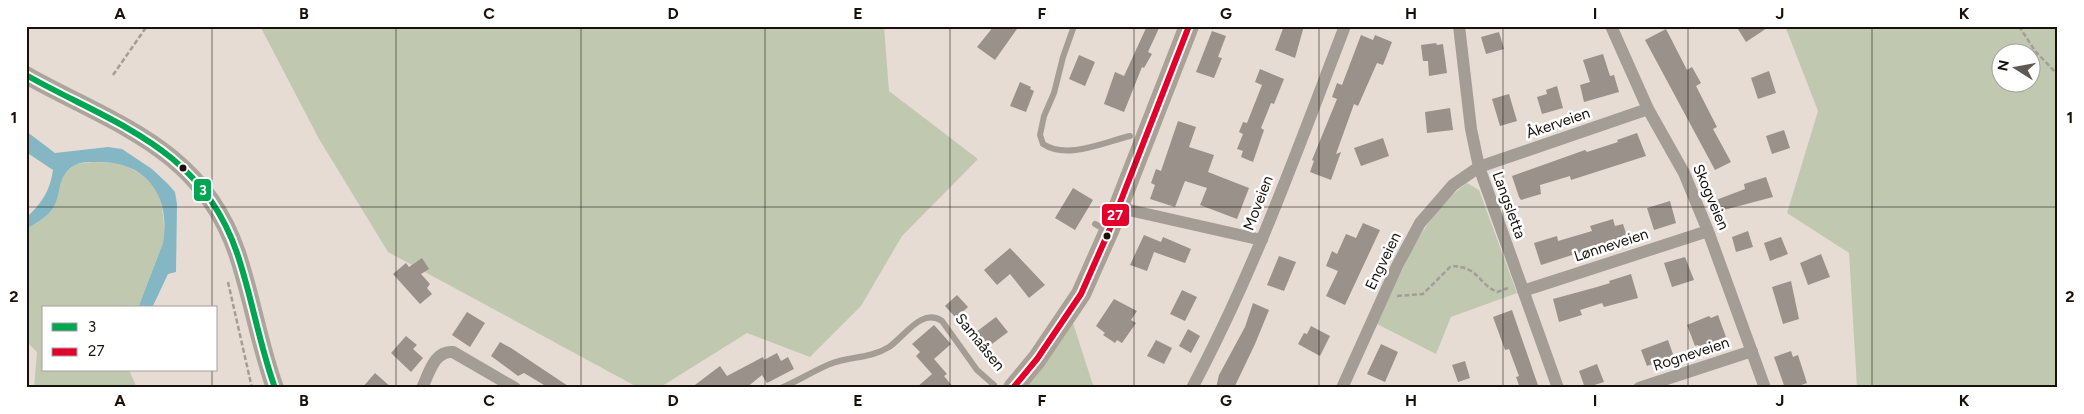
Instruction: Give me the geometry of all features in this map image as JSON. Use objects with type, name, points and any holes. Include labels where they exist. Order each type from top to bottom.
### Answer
[{"type":"highway","points":[[1003,386],[1037,359],[1081,294],[1102,228],[1120,204],[1190,26]]},
{"type":"main road","points":[[26,75],[140,135],[167,152],[193,179],[222,220],[236,252],[275,388]]},
{"type":"street","name":"Moveien","points":[[1192,388],[1219,337],[1262,240],[1345,26]]},
{"type":"street","name":"Langsletta","points":[[1459,26],[1471,129],[1479,167],[1558,388]]},
{"type":"street","name":"Skogveien","points":[[1611,26],[1648,109],[1684,173],[1708,231],[1765,388]]},
{"type":"street","name":"Åkerveien","points":[[1479,167],[1648,109]]},
{"type":"street","name":"Engveien","points":[[1342,388],[1386,291],[1420,223],[1453,185],[1479,167]]},
{"type":"street","points":[[1120,204],[1129,210],[1262,240]]},
{"type":"street","name":"Lønneveien","points":[[1522,288],[1708,231]]},
{"type":"street","name":"Rogneveien","points":[[1639,388],[1752,351]]},
{"type":"street","points":[[422,388],[435,361],[448,352],[453,352],[515,388]]},
{"type":"lane","points":[[1074,26],[1063,57],[1054,93],[1044,116],[1040,134],[1043,144],[1050,149],[1062,151],[1130,136]]},
{"type":"lane","name":"Samaåsen","points":[[781,388],[830,364],[880,352],[897,342],[920,320],[928,316],[936,317],[942,321],[977,370],[1003,386]]},
{"type":"path","points":[[112,75],[146,26]]},
{"type":"path","points":[[2019,26],[2036,51],[2058,75]]},
{"type":"path","points":[[1386,291],[1400,297],[1423,294],[1450,266],[1463,266],[1476,273],[1491,289],[1497,292],[1522,288]]},
{"type":"path","points":[[227,277],[252,388]]},
{"type":"green space","points":[[260,26],[884,26],[889,91],[978,159],[902,236],[861,306],[810,357],[747,333],[659,388],[639,388],[388,252],[319,139]]},
{"type":"green space","points":[[1785,26],[2058,26],[2058,388],[1857,388],[1849,253],[1787,213],[1818,111]]},
{"type":"green space","points":[[93,162],[122,163],[152,181],[160,197],[165,232],[163,243],[139,306],[42,306],[42,372],[130,372],[137,388],[34,388],[37,352],[26,341],[26,229],[38,222],[63,175],[76,164]]},
{"type":"green space","points":[[1467,183],[1479,190],[1517,293],[1451,317],[1436,354],[1377,324],[1404,266],[1424,229],[1436,212]]},
{"type":"green space","points":[[1073,323],[1094,388],[1026,388]]},
{"type":"water","points":[[26,131],[55,153],[108,147],[122,149],[152,169],[175,192],[177,204],[176,272],[168,274],[153,306],[139,306],[163,243],[165,227],[159,198],[153,186],[144,176],[118,164],[85,162],[75,165],[62,180],[53,208],[41,220],[26,229],[26,218],[37,207],[44,196],[50,184],[53,170],[26,152]]},
{"type":"building","points":[[994,26],[1019,26],[995,60],[977,47]]},
{"type":"building","points":[[1147,26],[1160,26],[1148,52],[1152,54],[1144,68],[1142,67],[1124,112],[1104,104],[1115,72],[1124,76]]},
{"type":"building","points":[[1284,26],[1304,26],[1295,58],[1275,50]]},
{"type":"building","points":[[1736,26],[1770,26],[1746,42]]},
{"type":"building","points":[[1666,29],[1687,70],[1692,67],[1701,83],[1696,86],[1717,127],[1713,129],[1731,162],[1715,170],[1645,40]]},
{"type":"building","points":[[1212,31],[1226,36],[1218,57],[1222,58],[1214,78],[1196,72]]},
{"type":"building","points":[[1499,32],[1504,49],[1486,54],[1481,37]]},
{"type":"building","points":[[1361,35],[1373,40],[1375,35],[1392,42],[1383,65],[1377,63],[1358,106],[1354,104],[1336,154],[1341,152],[1331,180],[1310,172],[1314,161],[1312,160],[1337,99],[1332,97],[1337,83],[1342,85]]},
{"type":"building","points":[[1436,43],[1437,45],[1443,44],[1447,73],[1429,76],[1428,61],[1423,61],[1421,45]]},
{"type":"building","points":[[1603,54],[1610,76],[1614,75],[1619,92],[1584,102],[1580,85],[1590,82],[1583,60]]},
{"type":"building","points":[[1079,55],[1095,62],[1085,86],[1069,79]]},
{"type":"building","points":[[1260,69],[1284,79],[1274,104],[1271,103],[1261,128],[1264,130],[1253,162],[1241,157],[1243,151],[1237,149],[1243,134],[1239,132],[1243,122],[1247,123],[1262,85],[1255,82]]},
{"type":"building","points":[[1769,71],[1776,93],[1758,99],[1751,78]]},
{"type":"building","points":[[1020,82],[1031,87],[1030,89],[1034,91],[1026,112],[1010,106]]},
{"type":"building","points":[[1557,86],[1563,108],[1542,114],[1537,97],[1547,94],[1546,90]]},
{"type":"building","points":[[1509,94],[1517,121],[1500,126],[1492,99]]},
{"type":"building","points":[[1450,108],[1453,130],[1427,133],[1425,112]]},
{"type":"building","points":[[1178,121],[1196,127],[1189,147],[1214,155],[1208,172],[1249,188],[1237,219],[1200,205],[1207,188],[1185,181],[1175,207],[1150,199],[1155,185],[1151,183],[1156,169],[1161,171]]},
{"type":"building","points":[[1784,130],[1790,148],[1772,154],[1766,136]]},
{"type":"building","points":[[1637,133],[1646,156],[1571,180],[1570,176],[1540,185],[1541,194],[1521,200],[1519,197],[1512,176],[1585,150],[1587,152],[1618,142],[1617,140]]},
{"type":"building","points":[[1383,138],[1389,156],[1361,166],[1354,148]]},
{"type":"building","points":[[1766,177],[1773,197],[1720,211],[1716,200],[1745,189],[1744,184]]},
{"type":"building","points":[[1073,188],[1093,200],[1075,230],[1055,218]]},
{"type":"building","points":[[1670,201],[1676,223],[1654,230],[1647,208]]},
{"type":"building","points":[[1613,219],[1615,226],[1623,224],[1629,242],[1599,251],[1597,247],[1541,265],[1534,243],[1557,236],[1558,241],[1592,231],[1590,226]]},
{"type":"building","points":[[1363,223],[1380,230],[1345,305],[1326,296],[1338,271],[1326,266],[1332,251],[1337,254],[1346,234],[1356,238]]},
{"type":"building","points":[[1748,231],[1753,247],[1736,252],[1732,237]]},
{"type":"building","points":[[1144,235],[1161,242],[1163,237],[1191,249],[1185,263],[1154,252],[1147,271],[1130,265]]},
{"type":"building","points":[[1781,237],[1788,254],[1770,261],[1764,243]]},
{"type":"building","points":[[1010,248],[1045,285],[1029,298],[1010,274],[997,285],[984,270]]},
{"type":"building","points":[[1821,254],[1830,277],[1808,285],[1800,263]]},
{"type":"building","points":[[1279,256],[1296,262],[1284,291],[1267,285]]},
{"type":"building","points":[[1685,257],[1694,280],[1672,287],[1664,263]]},
{"type":"building","points":[[422,258],[429,269],[421,274],[430,284],[427,288],[432,294],[420,304],[393,274],[406,263],[409,267]]},
{"type":"building","points":[[1631,274],[1638,298],[1604,307],[1602,303],[1580,310],[1582,315],[1559,322],[1553,299],[1610,283],[1609,281]]},
{"type":"building","points":[[1791,281],[1799,319],[1783,324],[1772,287]]},
{"type":"building","points":[[1182,290],[1197,297],[1185,321],[1170,314]]},
{"type":"building","points":[[957,295],[968,307],[956,318],[945,306]]},
{"type":"building","points":[[1114,299],[1137,311],[1131,320],[1136,323],[1122,343],[1117,340],[1115,343],[1103,335],[1105,333],[1096,326]]},
{"type":"building","points":[[1253,303],[1269,310],[1255,344],[1234,388],[1216,388],[1219,375],[1245,327]]},
{"type":"building","points":[[1512,310],[1539,388],[1520,388],[1516,377],[1519,376],[1509,349],[1505,350],[1493,317]]},
{"type":"building","points":[[467,312],[485,323],[470,347],[452,335]]},
{"type":"building","points":[[1718,315],[1726,337],[1699,347],[1698,345],[1695,346],[1687,325],[1709,316],[1711,318]]},
{"type":"building","points":[[996,317],[1008,332],[984,350],[972,335]]},
{"type":"building","points":[[934,325],[951,344],[934,359],[947,374],[944,376],[954,388],[916,388],[932,374],[916,356],[920,352],[912,344]]},
{"type":"building","points":[[1311,326],[1330,336],[1320,356],[1298,344],[1304,333],[1307,334]]},
{"type":"building","points":[[1188,329],[1200,336],[1191,353],[1179,346]]},
{"type":"building","points":[[406,336],[417,345],[413,349],[423,358],[411,372],[391,353]]},
{"type":"building","points":[[1156,340],[1172,348],[1164,364],[1147,356]]},
{"type":"building","points":[[1668,340],[1674,357],[1647,366],[1641,350]]},
{"type":"building","points":[[500,342],[571,388],[549,388],[524,373],[518,376],[491,356]]},
{"type":"building","points":[[1381,344],[1398,352],[1385,382],[1367,374]]},
{"type":"building","points":[[1791,351],[1793,357],[1798,355],[1807,383],[1793,388],[1785,388],[1774,357]]},
{"type":"building","points":[[777,353],[781,361],[788,357],[794,369],[767,383],[762,375],[746,388],[691,388],[720,366],[727,376],[763,357],[764,360]]},
{"type":"building","points":[[1465,361],[1470,378],[1458,382],[1452,365]]},
{"type":"building","points":[[1597,364],[1604,382],[1585,388],[1579,371]]},
{"type":"building","points":[[375,373],[392,388],[362,388]]},
{"type":"transit line","name":"27","points":[[1013,388],[1037,359],[1081,294],[1109,231],[1189,26]]},
{"type":"transit line","name":"3","points":[[26,75],[122,125],[151,143],[177,163],[201,187],[221,217],[237,253],[264,355],[275,388]]}]
